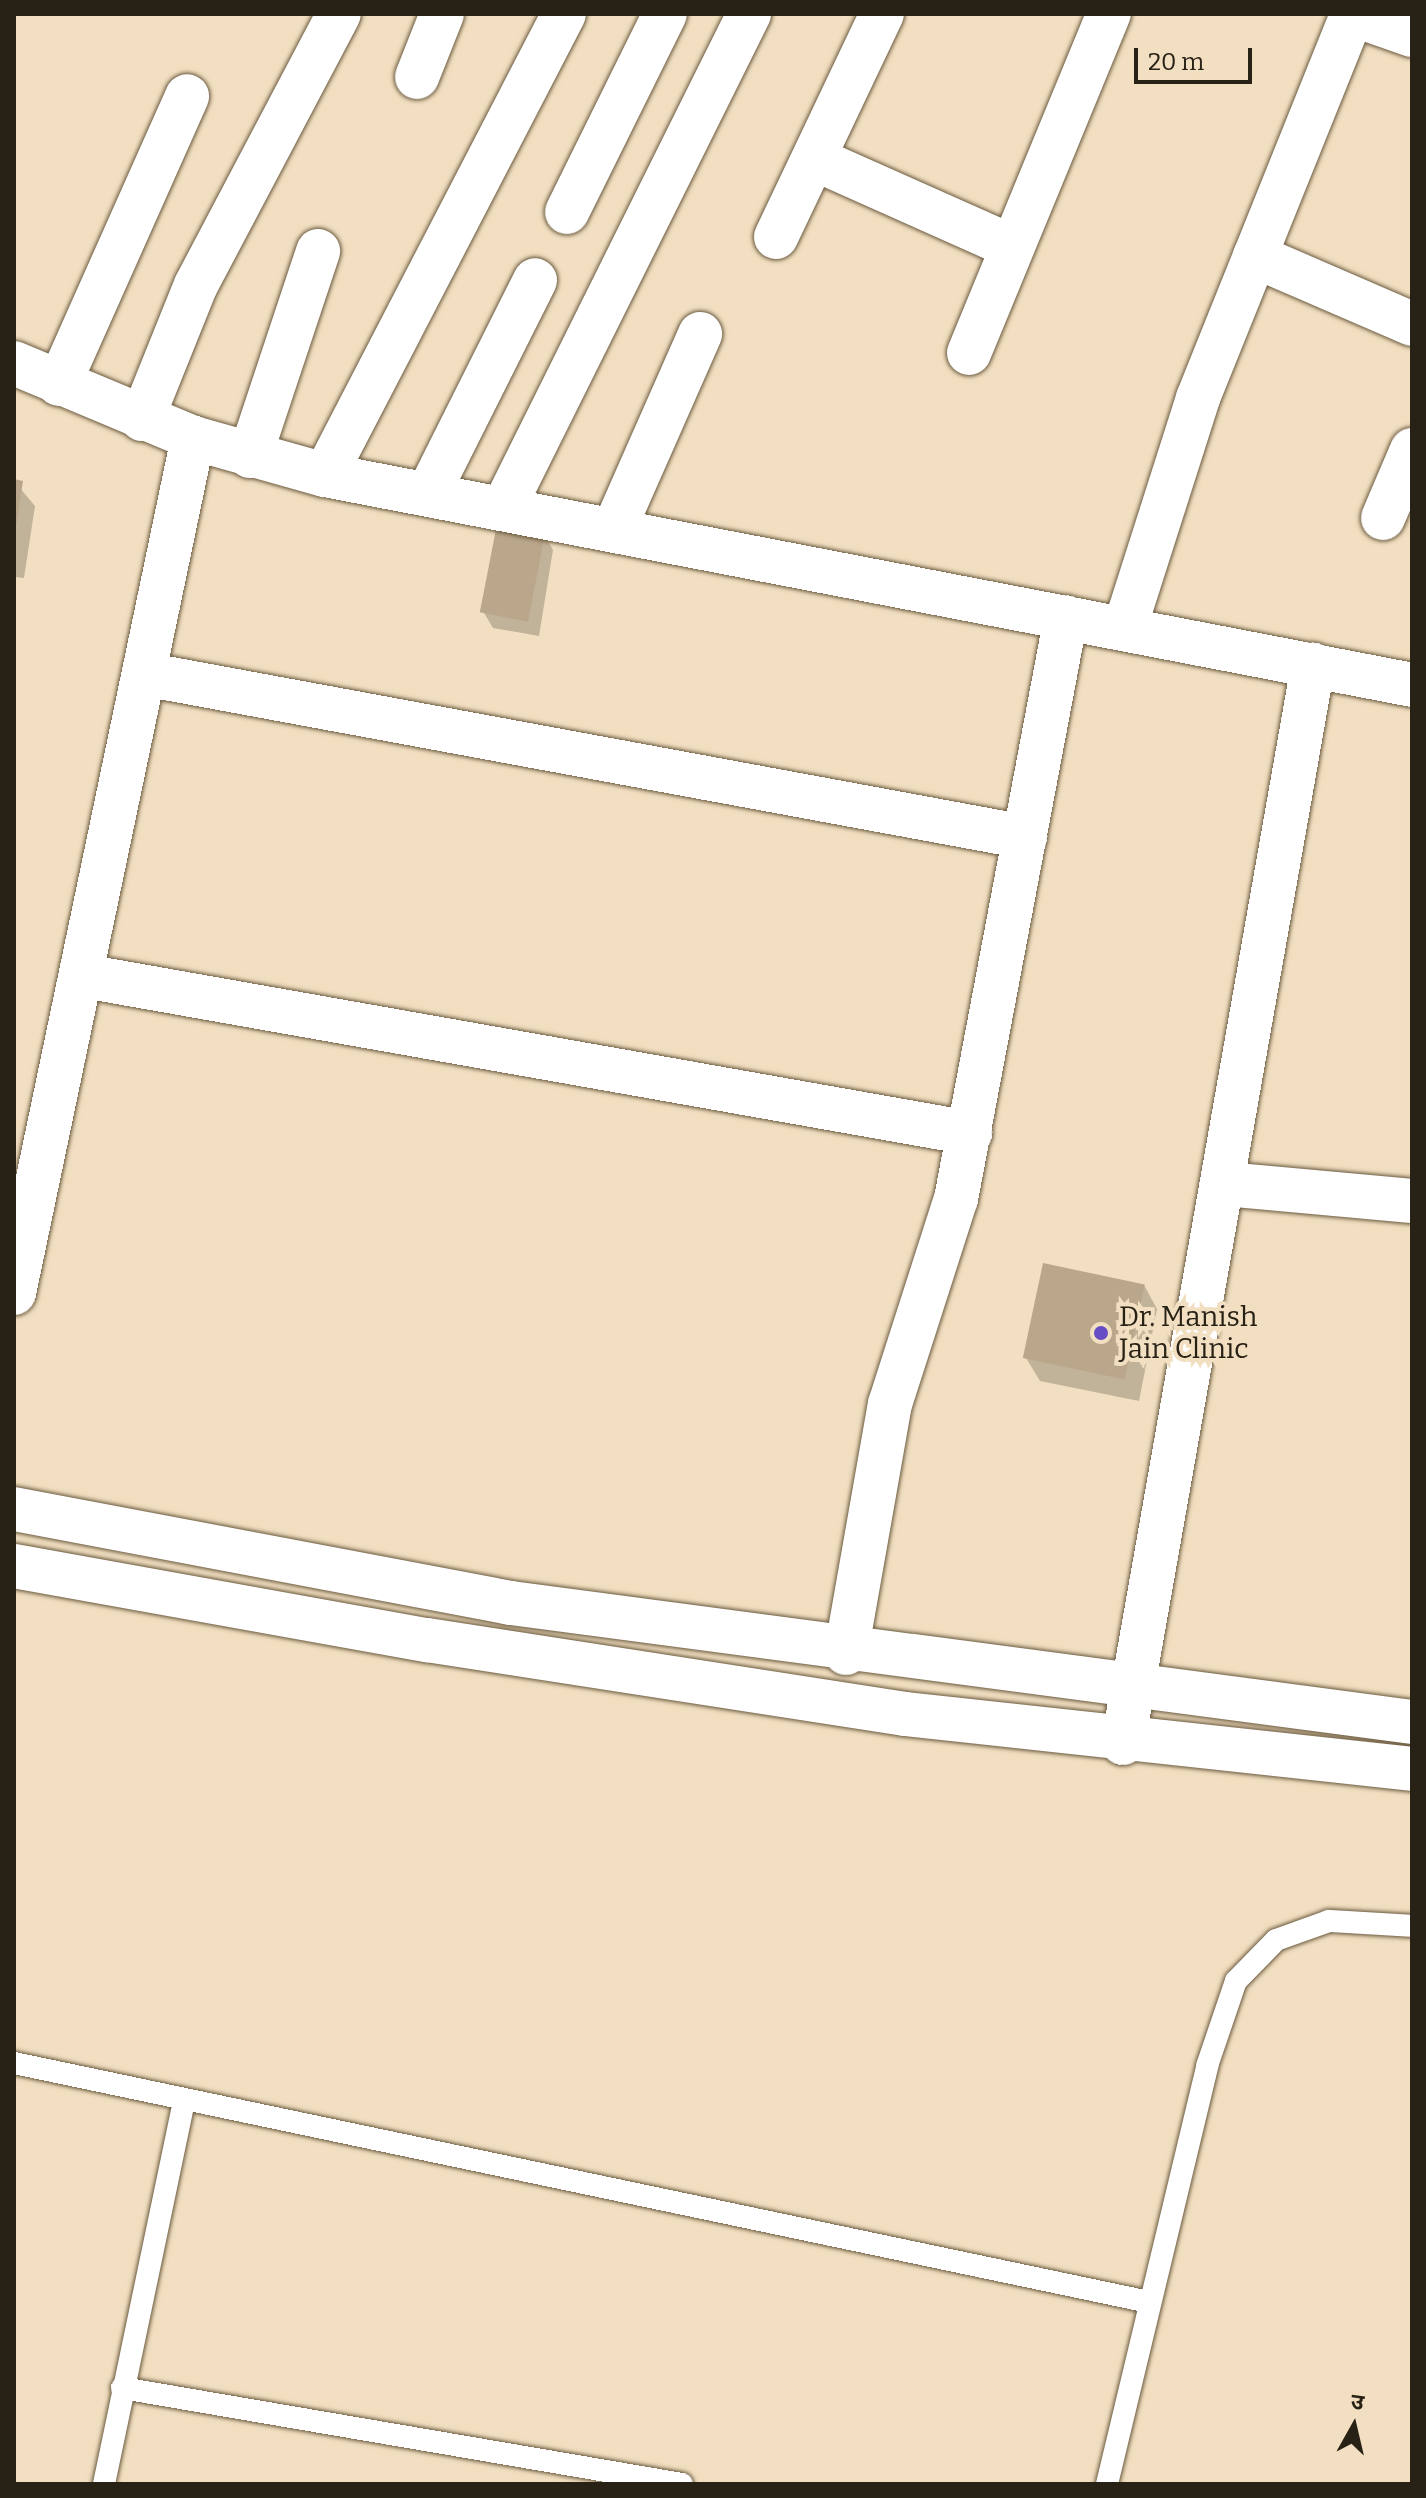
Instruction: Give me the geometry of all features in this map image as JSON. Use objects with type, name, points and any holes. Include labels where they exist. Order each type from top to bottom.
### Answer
[{"type":"street","points":[[142,419],[196,285],[339,14]]},
{"type":"street","points":[[417,77],[442,14]]},
{"type":"street","points":[[325,475],[564,14]]},
{"type":"street","points":[[567,212],[665,14]]},
{"type":"street","points":[[503,509],[749,14]]},
{"type":"street","points":[[776,237],[882,14]]},
{"type":"street","points":[[969,353],[1008,245],[1109,14]]},
{"type":"street","points":[[1125,627],[1177,456],[1352,14],[1412,35]]},
{"type":"street","points":[[59,384],[187,96]]},
{"type":"street","points":[[815,159],[1008,245]]},
{"type":"street","points":[[250,456],[318,251]]},
{"type":"street","points":[[1255,256],[1412,324]]},
{"type":"street","points":[[428,494],[535,280]]},
{"type":"street","points":[[615,527],[700,334]]},
{"type":"street","points":[[14,363],[193,438],[325,475],[615,527],[1412,685]]},
{"type":"street","points":[[14,1293],[84,976],[193,438]]},
{"type":"street","points":[[1383,518],[1412,450]]},
{"type":"street","points":[[846,1653],[890,1404],[970,1133],[1066,617]]},
{"type":"street","points":[[1123,1743],[1225,1184],[1313,665]]},
{"type":"street","points":[[144,674],[1025,837]]},
{"type":"street","points":[[84,976],[970,1133]]},
{"type":"street","points":[[1225,1184],[1412,1201]]},
{"type":"street","points":[[14,1509],[336,1570],[846,1653],[1133,1683],[1412,1722]]},
{"type":"street","points":[[14,1566],[328,1623],[1123,1743],[1412,1769]]},
{"type":"street","points":[[328,1623],[336,1570]]},
{"type":"lane","points":[[1107,2484],[1207,2066],[1236,1981],[1276,1940],[1329,1921],[1412,1926]]},
{"type":"lane","points":[[14,2063],[1149,2302]]},
{"type":"lane","points":[[104,2484],[184,2100]]},
{"type":"lane","points":[[122,2388],[682,2484]]},
{"type":"building","points":[[14,479],[23,481],[16,527],[14,527]]},
{"type":"building","points":[[497,524],[545,533],[528,622],[480,612]]},
{"type":"building","points":[[1043,1263],[1145,1285],[1125,1380],[1023,1358]]},
{"type":"place","name":"Dr. Manish Jain Clinic","points":[[1101,1333]]}]
